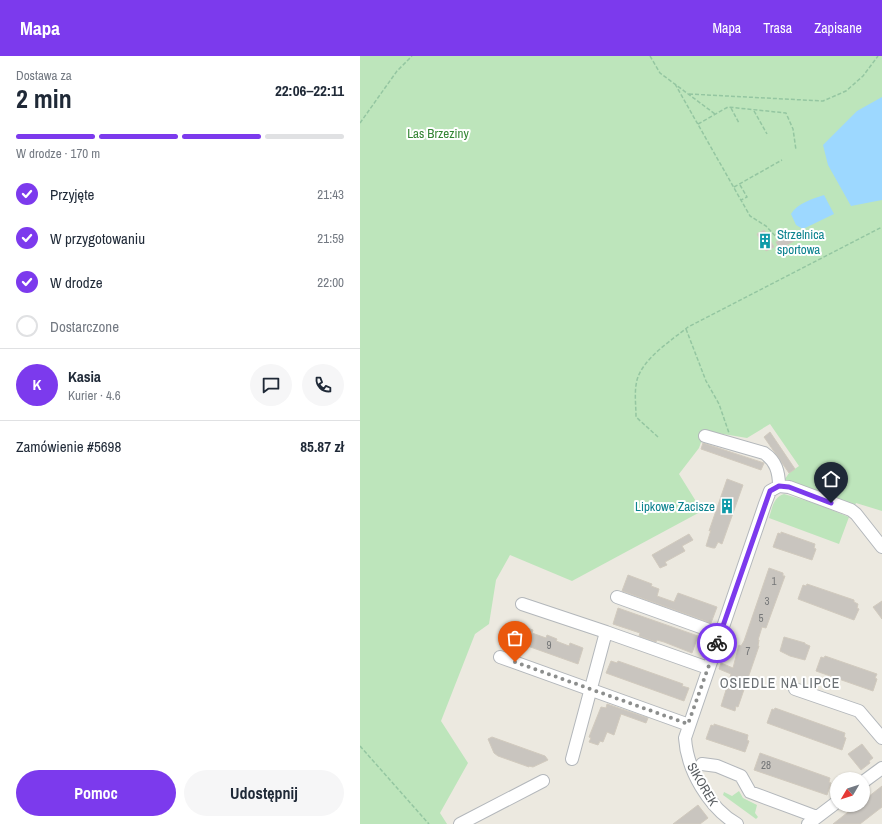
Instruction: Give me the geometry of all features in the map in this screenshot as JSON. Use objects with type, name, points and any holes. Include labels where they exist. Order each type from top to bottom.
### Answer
[{"type":"street","points":[[705,436],[759,451],[769,457],[778,470],[779,486],[789,487],[851,510],[877,531],[882,547]]},
{"type":"street","name":"SIKOREK","points":[[737,824],[722,821],[717,808],[702,786],[688,759],[685,738],[688,724],[765,504],[770,491],[779,486]]},
{"type":"street","points":[[617,597],[720,634]]},
{"type":"street","points":[[522,604],[708,668]]},
{"type":"street","points":[[572,759],[606,632]]},
{"type":"street","points":[[500,657],[688,724]]},
{"type":"street","points":[[795,689],[860,711],[882,738]]},
{"type":"street","points":[[702,764],[717,766],[741,776],[750,792],[813,820],[830,807]]},
{"type":"street","points":[[870,777],[882,768]]},
{"type":"street","points":[[460,824],[542,780]]},
{"type":"path","points":[[360,123],[397,72],[412,56]]},
{"type":"path","points":[[650,56],[660,73],[715,114]]},
{"type":"path","points":[[689,94],[822,101],[846,91],[863,76],[878,56]]},
{"type":"path","points":[[675,84],[750,216],[766,226],[778,239]]},
{"type":"path","points":[[698,124],[728,107],[754,111],[786,113],[793,129],[796,150]]},
{"type":"path","points":[[731,108],[739,123]]},
{"type":"path","points":[[754,111],[767,134]]},
{"type":"path","points":[[734,187],[782,160]]},
{"type":"path","points":[[740,184],[746,197],[741,200]]},
{"type":"path","points":[[658,437],[636,417],[637,379],[643,367],[662,346],[686,329],[882,227]]},
{"type":"path","points":[[686,329],[706,380],[719,404],[733,444]]},
{"type":"path","points":[[360,746],[429,824]]},
{"type":"green space","name":"Las Brzeziny","points":[[360,56],[882,56],[882,511],[856,503],[854,507],[787,482],[785,479],[789,473],[799,466],[770,424],[747,438],[705,431],[699,448],[679,474],[702,511],[572,581],[510,555],[496,580],[489,624],[475,634],[441,721],[468,763],[440,813],[447,824],[360,824]]},
{"type":"green space","points":[[784,494],[814,503],[849,517],[839,544],[769,518],[775,501]]},
{"type":"green space","points":[[739,791],[743,798],[757,805],[755,813],[758,817],[756,819],[723,795],[724,792],[732,796]]},
{"type":"water","points":[[882,97],[882,200],[851,206],[828,165],[823,145],[857,111]]},
{"type":"water","points":[[824,195],[834,214],[803,229],[796,225],[791,214],[794,210],[806,202]]},
{"type":"building","name":"Strzelnica sportowa","points":[[764,230],[774,247],[766,251],[757,234]]},
{"type":"building","points":[[790,235],[794,241],[780,249],[776,242]]},
{"type":"building","points":[[770,432],[795,469],[789,473],[764,437]]},
{"type":"building","points":[[703,443],[764,463],[761,470],[701,449]]},
{"type":"building","name":"Lipkowe Zacisze","points":[[727,479],[743,485],[722,544],[718,542],[715,548],[713,548],[706,546],[711,530],[709,531]]},
{"type":"building","points":[[781,532],[815,544],[814,548],[816,549],[812,560],[773,547],[778,533],[781,534]]},
{"type":"building","points":[[689,534],[693,540],[682,546],[685,551],[665,562],[667,565],[660,568],[652,555]]},
{"type":"building","points":[[769,568],[783,573],[783,576],[785,576],[766,628],[762,627],[758,640],[759,646],[738,707],[736,706],[735,711],[721,706],[731,674],[719,669],[721,663],[733,668],[739,645],[741,646],[744,641]]},
{"type":"building","points":[[628,575],[652,584],[651,586],[659,589],[657,596],[674,602],[678,593],[717,607],[711,623],[622,591]]},
{"type":"building","points":[[807,584],[854,600],[854,602],[858,604],[857,608],[859,609],[854,620],[798,599],[803,585],[806,586]]},
{"type":"building","points":[[882,601],[882,619],[873,607]]},
{"type":"building","points":[[618,608],[698,636],[692,653],[664,642],[657,640],[656,642],[639,636],[640,633],[613,624]]},
{"type":"building","points":[[513,623],[533,630],[532,633],[546,638],[547,635],[557,639],[556,641],[569,646],[570,643],[583,648],[578,664],[508,639]]},
{"type":"building","points":[[784,637],[810,646],[805,660],[790,656],[780,651]]},
{"type":"building","points":[[825,656],[877,674],[873,691],[816,671],[821,657],[824,658]]},
{"type":"building","points":[[611,661],[617,663],[618,661],[683,684],[682,686],[689,688],[684,701],[606,673]]},
{"type":"building","points":[[607,704],[648,718],[646,723],[621,714],[614,735],[607,732],[603,742],[600,741],[598,745],[589,742],[591,738],[589,737],[601,707],[606,708]]},
{"type":"building","points":[[775,708],[845,733],[844,737],[846,738],[842,750],[767,723],[772,709],[774,710]]},
{"type":"building","points":[[714,724],[748,735],[747,740],[749,741],[745,752],[706,739],[711,725],[714,726]]},
{"type":"building","points":[[492,737],[545,756],[548,760],[533,767],[529,767],[498,756],[494,753],[488,739]]},
{"type":"building","points":[[862,744],[873,758],[869,761],[870,763],[861,770],[848,754]]},
{"type":"building","points":[[760,753],[830,778],[830,786],[827,795],[754,770]]},
{"type":"building","points":[[882,786],[882,807],[860,824],[833,824],[848,812],[870,812],[870,795]]},
{"type":"building","points":[[698,805],[708,818],[700,824],[673,824]]},
{"type":"way so far","points":[[515,662],[688,724],[717,643]]},
{"type":"place","name":"Strzelnica sportowa","points":[[765,241]]},
{"type":"place","name":"Lipkowe Zacisze","points":[[727,506]]},
{"type":"district","name":"OSIEDLE NA LIPCE","points":[[780,683]]},
{"type":"route","points":[[717,643],[770,491],[774,487],[789,487],[831,503]]}]
